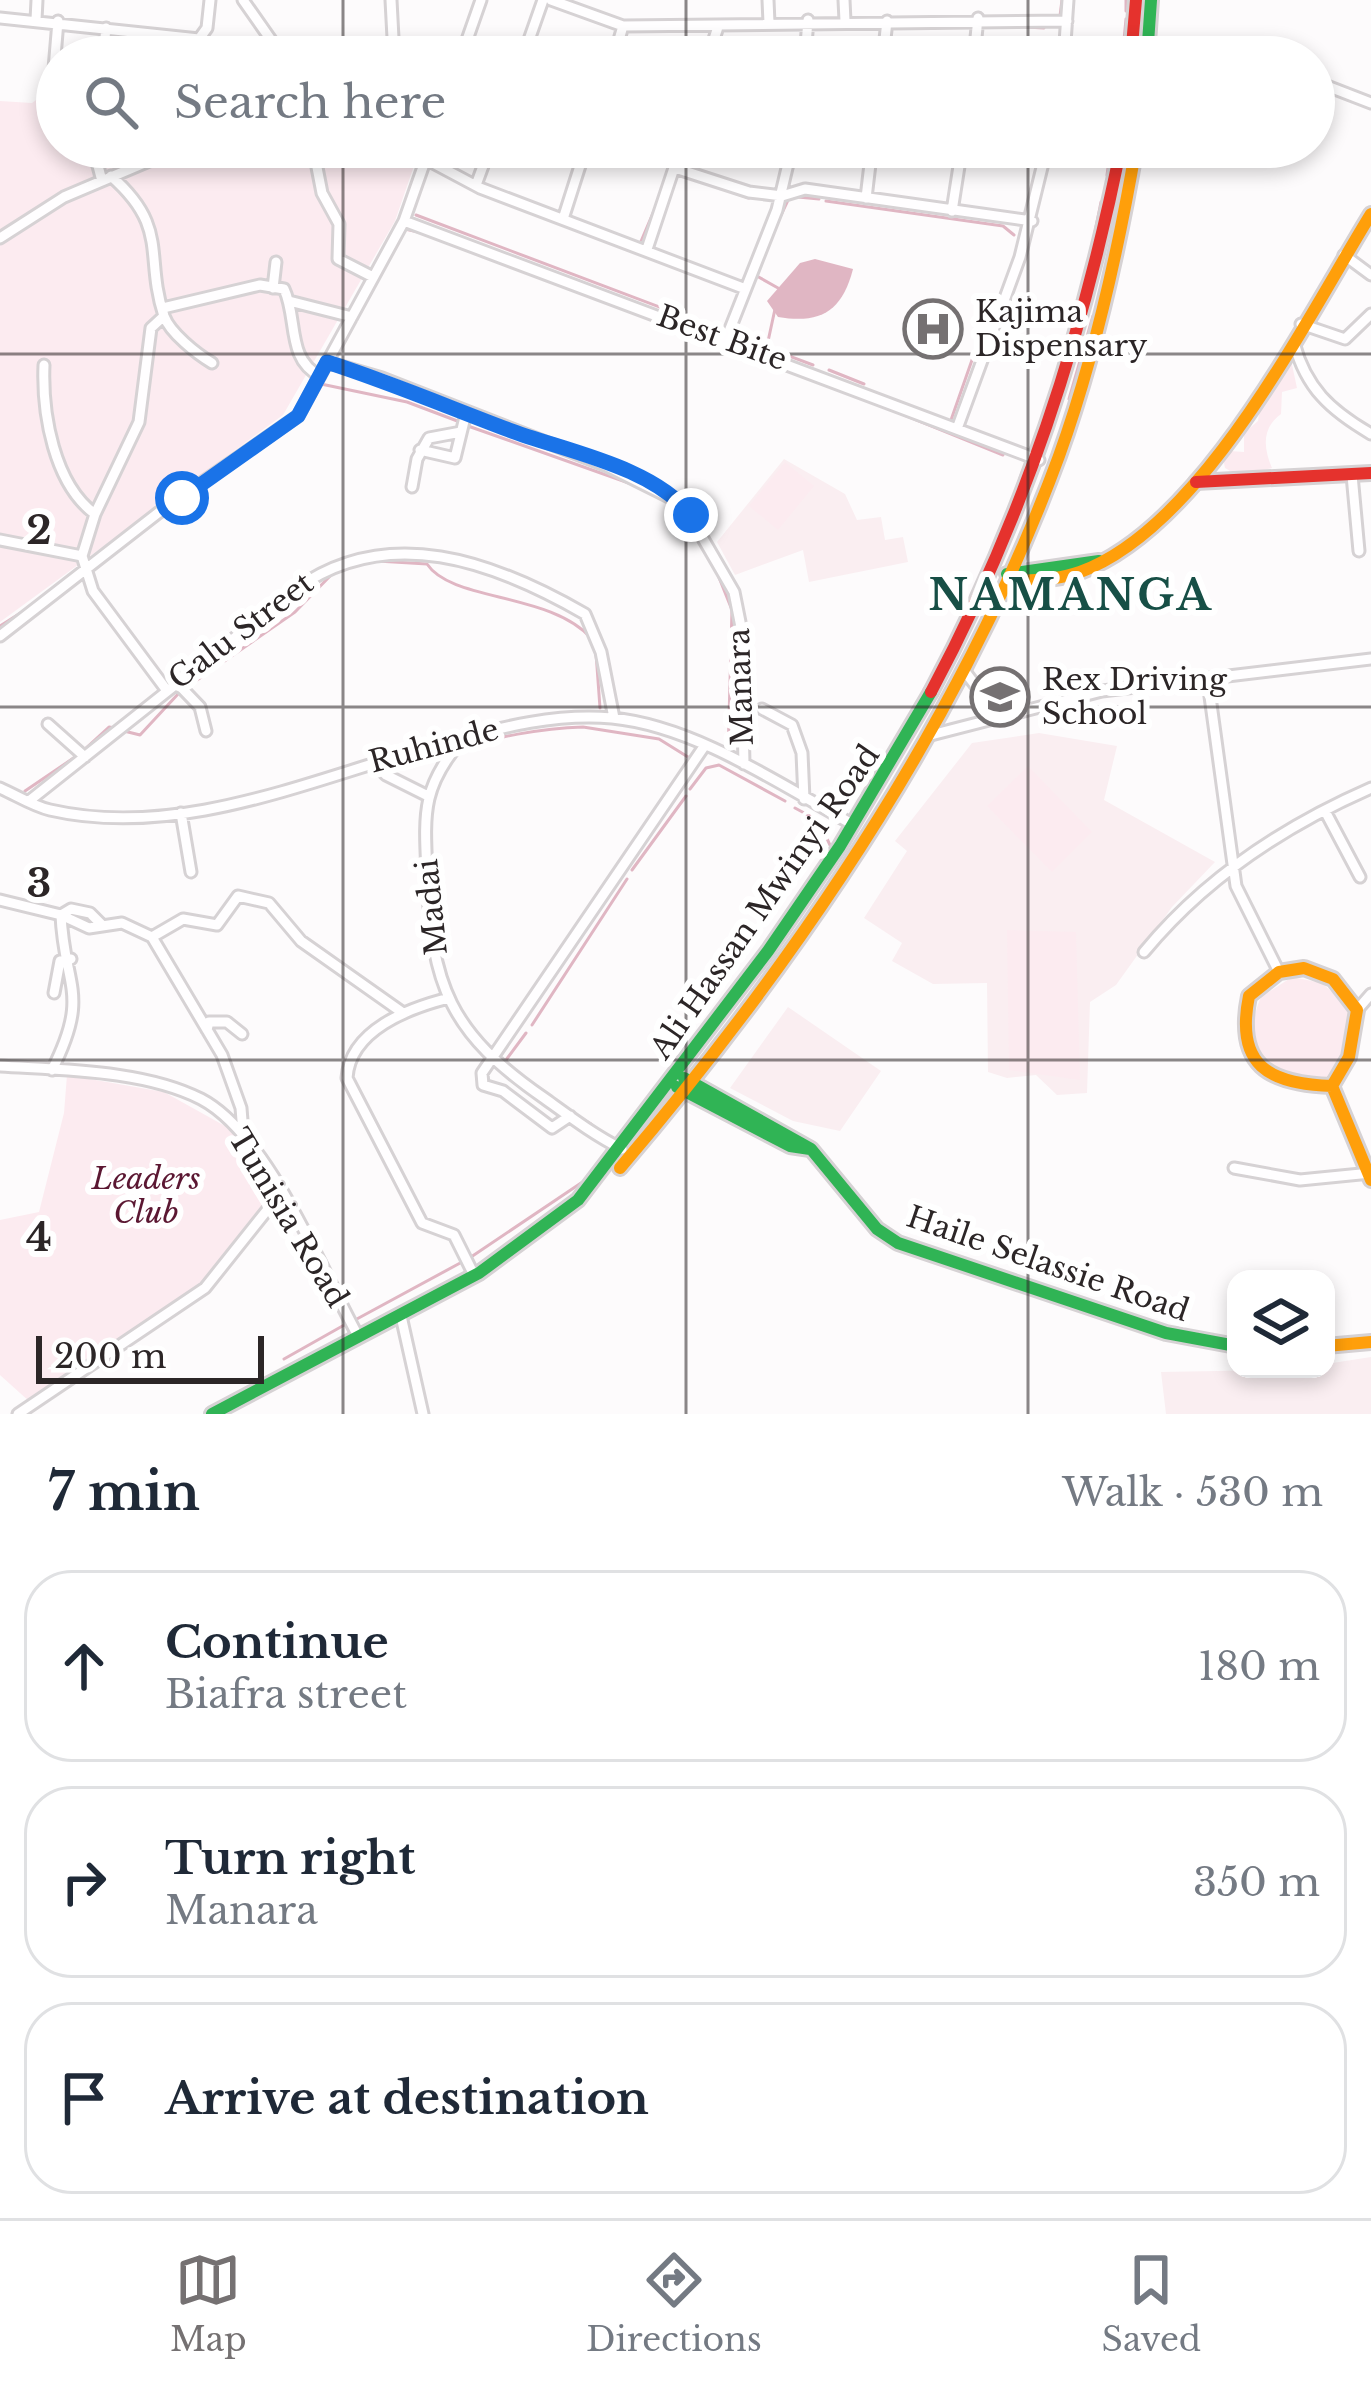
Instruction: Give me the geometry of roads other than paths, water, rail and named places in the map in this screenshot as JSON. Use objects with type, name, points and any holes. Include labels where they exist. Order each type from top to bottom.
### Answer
[{"type":"main road","points":[[1133,36],[1136,0]]},
{"type":"main road","points":[[1148,36],[1150,0]]},
{"type":"main road","name":"Ali Hassan Mwinyi Road","points":[[212,1414],[473,1273],[558,1218],[622,1149],[854,825],[991,582],[1069,373],[1116,168]]},
{"type":"main road","name":"Ali Hassan Mwinyi Road","points":[[231,1414],[358,1336],[492,1270],[563,1224],[599,1191],[686,1087],[866,838],[966,673],[1056,468],[1112,293],[1133,168]]},
{"type":"main road","points":[[991,582],[1100,561],[1144,536],[1221,448],[1371,214]]},
{"type":"main road","points":[[1221,448],[1222,472],[1239,480]]},
{"type":"main road","points":[[1196,482],[1371,473]]},
{"type":"main road","points":[[1304,968],[1334,979],[1357,1010],[1349,1057],[1332,1086],[1270,1077],[1248,1049],[1244,1013],[1249,996],[1279,972],[1304,968]]},
{"type":"main road","name":"Haile Selassie Road","points":[[673,1077],[811,1149],[877,1228],[898,1243],[1125,1321],[1227,1344]]},
{"type":"main road","points":[[1332,1086],[1370,1176]]},
{"type":"main road","points":[[1335,1345],[1371,1342]]},
{"type":"street","points":[[36,20],[38,0]]},
{"type":"street","points":[[201,36],[210,0]]},
{"type":"street","points":[[243,0],[268,36]]},
{"type":"street","points":[[391,0],[393,36]]},
{"type":"street","points":[[468,36],[481,0]]},
{"type":"street","points":[[532,36],[547,0],[623,26],[978,18],[1067,21]]},
{"type":"street","points":[[768,0],[769,23]]},
{"type":"street","points":[[844,0],[845,20]]},
{"type":"street","points":[[1066,36],[1068,0]]},
{"type":"street","points":[[0,18],[181,36]]},
{"type":"street","points":[[976,36],[978,18]]},
{"type":"street","points":[[807,36],[808,20]]},
{"type":"street","points":[[57,36],[58,21]]},
{"type":"street","points":[[885,36],[887,21]]},
{"type":"street","points":[[620,36],[623,26]]},
{"type":"street","points":[[715,36],[718,27]]},
{"type":"street","points":[[105,36],[106,28]]},
{"type":"street","points":[[1335,89],[1371,103]]},
{"type":"street","points":[[102,168],[106,179],[139,204],[149,224],[164,312],[212,363]]},
{"type":"street","points":[[0,238],[64,197],[132,168]]},
{"type":"street","points":[[317,168],[322,193],[339,224],[338,259],[373,278]]},
{"type":"street","points":[[0,636],[298,416],[404,221],[423,168]]},
{"type":"street","points":[[438,168],[743,288]]},
{"type":"street","points":[[476,185],[482,168]]},
{"type":"street","points":[[563,219],[579,168]]},
{"type":"street","points":[[647,249],[675,168],[729,188],[782,196],[805,189],[1032,221]]},
{"type":"street","points":[[726,339],[782,196],[788,168]]},
{"type":"street","points":[[866,198],[870,168]]},
{"type":"street","points":[[952,211],[959,168]]},
{"type":"street","points":[[958,426],[1032,221],[1043,168]]},
{"type":"street","name":"Best Bite","points":[[404,221],[958,426],[1056,468]]},
{"type":"street","points":[[1344,256],[1371,275]]},
{"type":"street","points":[[273,288],[276,262]]},
{"type":"street","points":[[165,688],[93,591],[82,556],[95,514],[136,432],[152,328],[164,312],[260,284],[284,289],[296,346],[305,365],[320,376]]},
{"type":"street","points":[[289,301],[352,317]]},
{"type":"street","points":[[1300,324],[1345,339],[1371,314]]},
{"type":"street","points":[[1292,338],[1303,378],[1329,405],[1371,434]]},
{"type":"street","name":"Manara","points":[[327,362],[463,423],[635,477],[668,493],[691,515],[734,592],[742,641],[744,764]]},
{"type":"street","points":[[44,365],[51,439],[75,500],[95,514]]},
{"type":"street","points":[[420,451],[454,458],[463,423]]},
{"type":"street","points":[[412,487],[420,451],[429,438],[463,423]]},
{"type":"street","points":[[1352,475],[1359,551]]},
{"type":"street","points":[[0,540],[82,556]]},
{"type":"street","name":"Galu Street","points":[[29,801],[165,688],[331,565],[415,552],[477,567],[585,614],[602,652],[614,718]]},
{"type":"street","points":[[931,735],[1102,691],[1371,659]]},
{"type":"street","points":[[966,673],[1001,719]]},
{"type":"street","points":[[176,681],[200,707],[206,730]]},
{"type":"street","points":[[1208,682],[1237,886],[1279,972]]},
{"type":"street","points":[[762,710],[792,725],[802,753],[804,799]]},
{"type":"street","name":"Ruhinde","points":[[0,788],[50,810],[182,814],[249,801],[464,736],[544,720],[614,718],[783,781],[804,799],[854,825],[866,838]]},
{"type":"street","points":[[48,724],[85,757]]},
{"type":"street","points":[[374,762],[386,775],[426,795],[464,736]]},
{"type":"street","name":"Manara","points":[[492,1062],[704,748]]},
{"type":"street","points":[[1144,952],[1169,921],[1233,866],[1371,788]]},
{"type":"street","name":"Madai","points":[[426,795],[430,935],[448,998],[492,1062],[622,1149]]},
{"type":"street","points":[[1325,812],[1360,877]]},
{"type":"street","points":[[182,814],[191,872]]},
{"type":"street","points":[[152,937],[183,919],[217,925],[238,896],[254,896],[269,903],[302,940],[403,1013]]},
{"type":"street","points":[[0,900],[61,914],[72,925],[122,922],[152,937],[208,1026],[236,1088],[244,1133]]},
{"type":"street","points":[[52,1070],[72,1028],[71,959],[61,914]]},
{"type":"street","points":[[54,994],[61,961],[71,959]]},
{"type":"street","points":[[1357,1010],[1371,994]]},
{"type":"street","points":[[448,998],[403,1013],[352,1053],[350,1090],[422,1223],[454,1235],[473,1273]]},
{"type":"street","points":[[208,1026],[227,1022],[242,1034]]},
{"type":"street","points":[[492,1062],[482,1072],[483,1085],[503,1091],[552,1128],[570,1116]]},
{"type":"street","name":"Tunisia Road","points":[[0,1064],[182,1091],[212,1106],[244,1133],[358,1336]]},
{"type":"street","points":[[1234,1168],[1300,1180],[1370,1176]]},
{"type":"street","points":[[18,1414],[205,1288],[280,1194]]},
{"type":"street","points":[[401,1316],[423,1414]]},
{"type":"waterway","points":[[1060,16],[1062,0]]},
{"type":"waterway","points":[[1126,0],[1126,11]]},
{"type":"waterway","points":[[1124,36],[1126,19]]},
{"type":"waterway","points":[[1026,27],[1044,28]]},
{"type":"waterway","points":[[890,36],[891,28]]},
{"type":"waterway","points":[[432,168],[503,202]]},
{"type":"waterway","points":[[485,175],[488,168]]},
{"type":"waterway","points":[[872,183],[874,168]]},
{"type":"waterway","points":[[1107,175],[1108,168]]},
{"type":"waterway","points":[[700,181],[749,198]]},
{"type":"waterway","points":[[798,197],[819,199]]},
{"type":"waterway","points":[[773,232],[789,198]]},
{"type":"waterway","points":[[639,246],[659,199]]},
{"type":"waterway","points":[[826,201],[1003,226],[1014,235]]},
{"type":"waterway","points":[[1091,252],[1101,202]]},
{"type":"waterway","points":[[1110,250],[1116,214]]},
{"type":"waterway","points":[[416,215],[813,365]]},
{"type":"waterway","points":[[405,229],[427,234]]},
{"type":"waterway","points":[[1085,273],[1088,264]]},
{"type":"waterway","points":[[755,275],[778,288]]},
{"type":"waterway","points":[[1073,321],[1083,282]]},
{"type":"waterway","points":[[587,295],[685,332]]},
{"type":"waterway","points":[[767,346],[775,309]]},
{"type":"waterway","points":[[333,361],[361,311]]},
{"type":"waterway","points":[[1069,399],[1093,316]]},
{"type":"waterway","points":[[951,420],[986,320]]},
{"type":"waterway","points":[[1032,448],[1067,342]]},
{"type":"waterway","points":[[829,370],[864,384]]},
{"type":"waterway","points":[[321,384],[407,402],[460,422]]},
{"type":"waterway","points":[[860,397],[1003,455]]},
{"type":"waterway","points":[[468,426],[640,487]]},
{"type":"waterway","points":[[1020,478],[1023,470]]},
{"type":"waterway","points":[[377,561],[427,564],[458,585],[552,613],[592,639]]},
{"type":"waterway","points":[[716,570],[732,610],[728,754]]},
{"type":"waterway","points":[[187,687],[295,612],[334,572]]},
{"type":"waterway","points":[[0,626],[30,607]]},
{"type":"waterway","points":[[596,653],[600,708]]},
{"type":"waterway","points":[[124,731],[140,735],[179,693]]},
{"type":"waterway","points":[[85,749],[109,727],[115,728]]},
{"type":"waterway","points":[[583,727],[659,739],[696,762],[494,1056],[466,1018],[445,971],[429,869],[433,800],[442,772],[468,748],[518,734],[583,727]]},
{"type":"waterway","points":[[25,791],[78,755]]},
{"type":"waterway","points":[[690,789],[706,768],[719,765],[785,801]]},
{"type":"waterway","points":[[632,870],[686,796]]},
{"type":"waterway","points":[[795,808],[819,821],[830,845]]},
{"type":"waterway","points":[[532,1025],[627,879]]},
{"type":"waterway","points":[[503,1064],[526,1033]]},
{"type":"waterway","points":[[541,1090],[568,1110]]},
{"type":"waterway","points":[[609,1154],[652,1094]]},
{"type":"waterway","points":[[576,1115],[591,1124]]},
{"type":"waterway","points":[[471,1257],[587,1179]]},
{"type":"waterway","points":[[355,1320],[462,1262]]},
{"type":"waterway","points":[[284,1359],[346,1324]]},
{"type":"place","name":"Kajima Dispensary","points":[[933,329]]},
{"type":"place","name":"Rex Driving School","points":[[1000,697]]},
{"type":"district","name":"NAMANGA","points":[[1071,595]]},
{"type":"park label","name":"Leaders Club","points":[[146,1196]]}]
